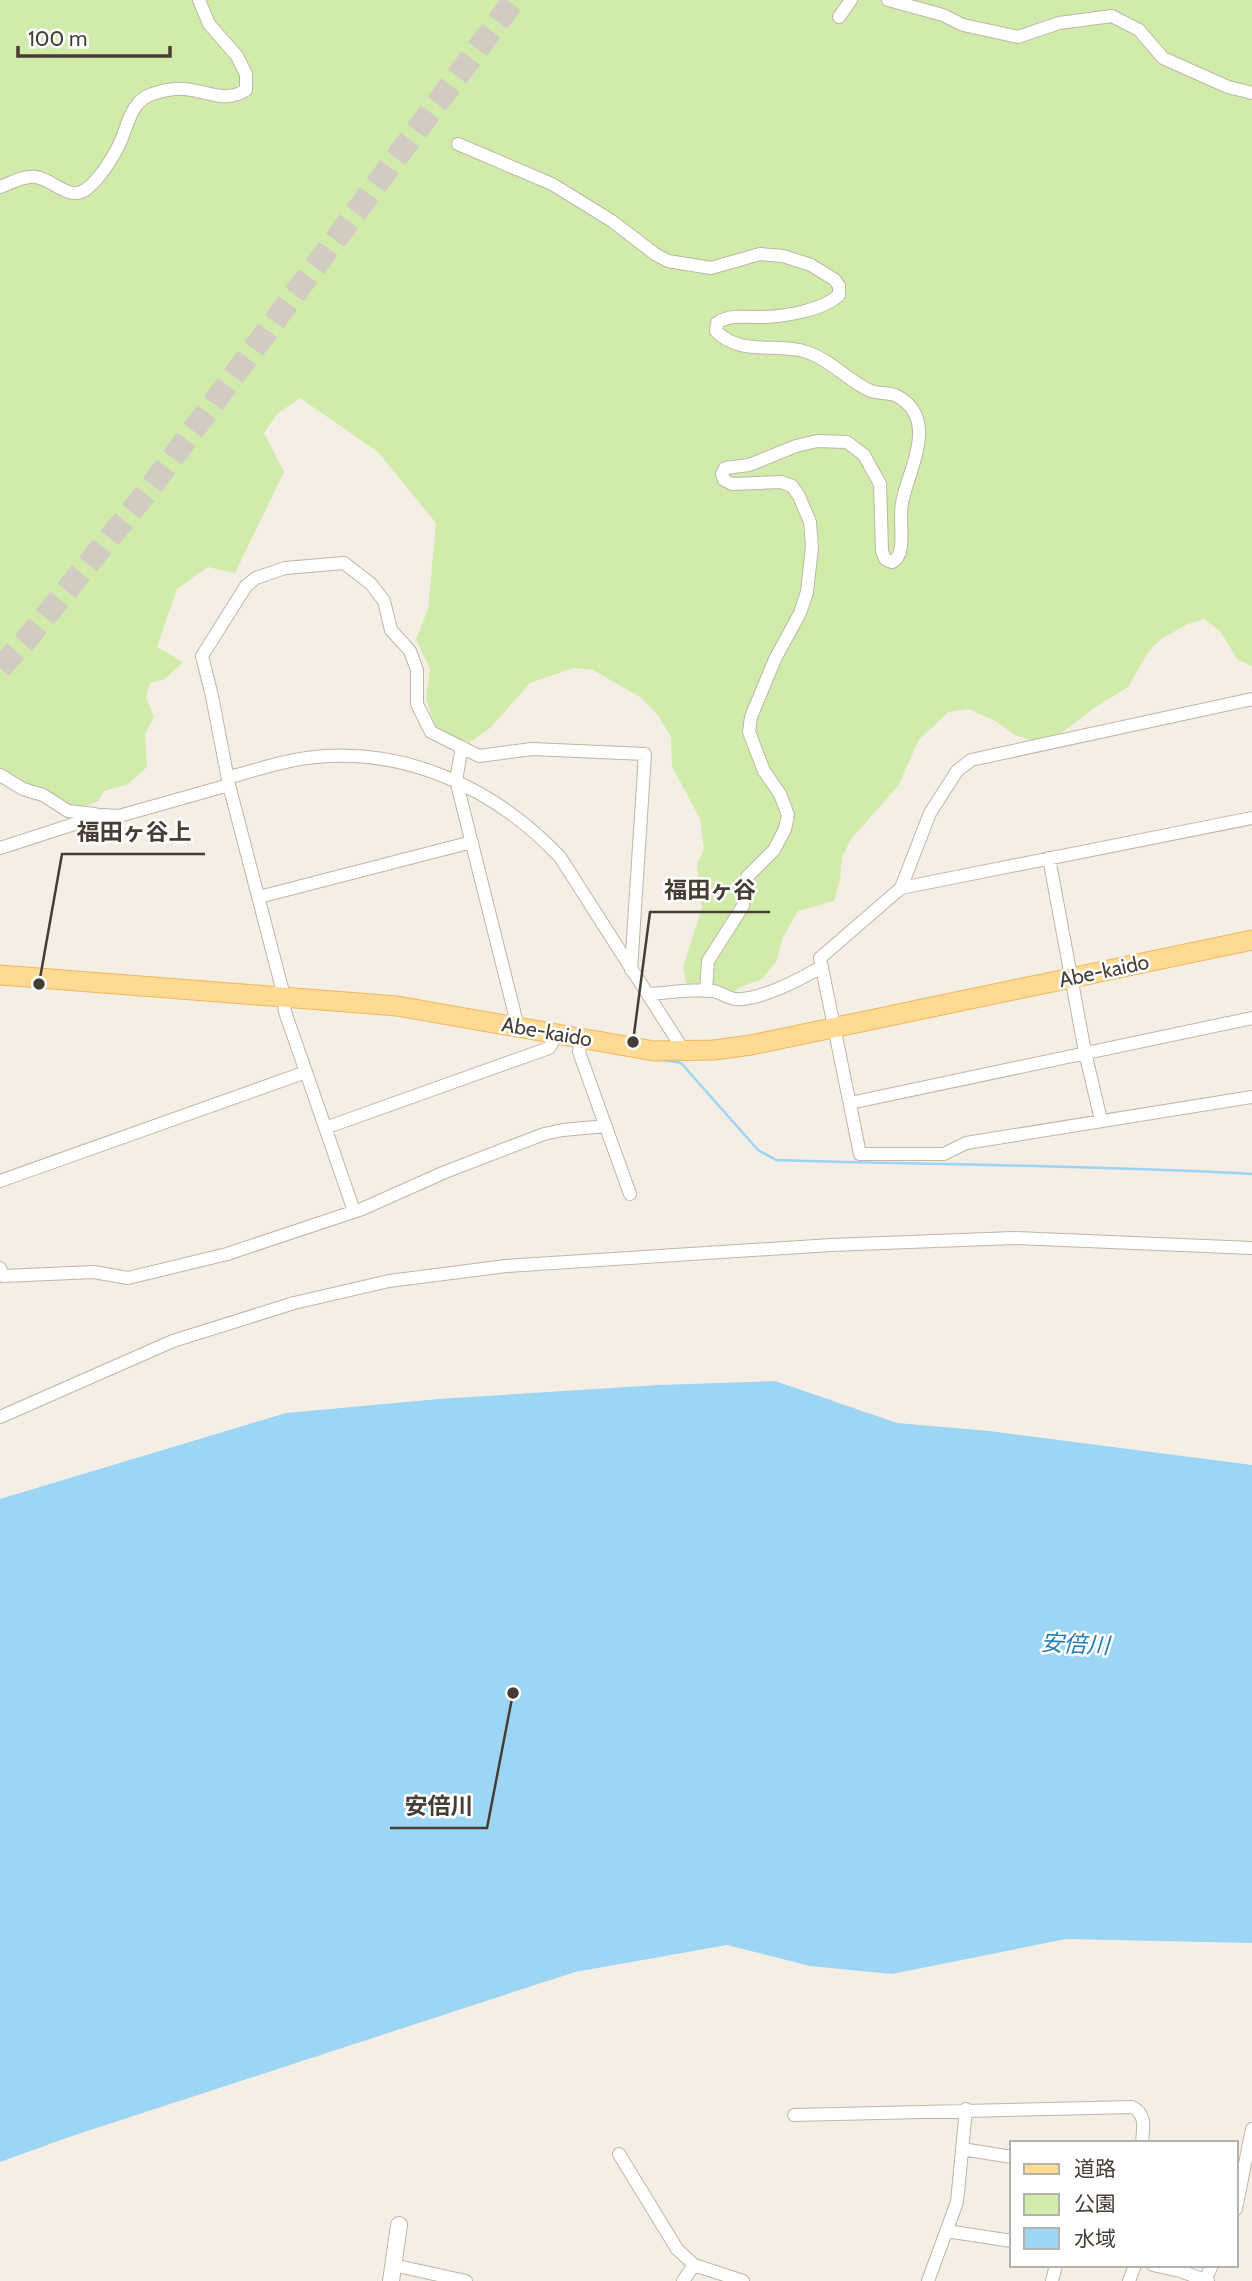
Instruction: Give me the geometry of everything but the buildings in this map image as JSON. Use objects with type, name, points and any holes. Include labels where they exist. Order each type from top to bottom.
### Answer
[{"type":"main road","name":"Abe-kaido","points":[[0,975],[397,1006],[654,1051],[684,1051],[751,1045],[1252,940]]},
{"type":"street","points":[[0,187],[29,176],[39,177],[72,193],[80,192],[94,181],[118,148],[131,113],[138,102],[148,95],[169,89],[185,89],[223,97],[239,95],[246,90],[246,74],[237,55],[209,24],[199,0]]},
{"type":"street","points":[[839,17],[851,0]]},
{"type":"street","points":[[888,0],[943,15],[963,24],[1018,37],[1059,23],[1112,16],[1139,30],[1163,58],[1228,87],[1252,93]]},
{"type":"street","points":[[458,144],[552,184],[612,221],[668,261],[710,268],[760,254],[783,256],[811,265],[835,280],[839,286],[839,295],[830,303],[767,317],[724,318],[717,323],[716,331],[723,338],[752,348],[805,351],[872,392],[895,396],[908,406],[916,419],[918,451],[902,503],[902,552],[898,559],[892,562],[885,559],[882,551],[878,478],[864,454],[847,442],[817,441],[796,446],[749,465],[725,468],[722,474],[724,480],[732,484],[781,482],[792,486],[800,496],[810,522],[812,547],[807,592],[800,613],[775,659],[751,717],[749,732],[764,771],[780,794],[788,815],[785,829],[774,850],[747,877],[743,906],[708,961],[706,991]]},
{"type":"street","points":[[355,1211],[285,1012],[284,996],[229,781],[202,656],[246,586],[268,573],[296,567],[344,563],[371,584],[384,601],[391,630],[410,651],[417,670],[417,704],[431,732],[479,756],[532,749],[645,754],[631,970]]},
{"type":"street","points":[[1252,699],[971,760],[957,771],[930,813],[901,888],[820,958],[860,1154],[944,1154],[966,1143],[1252,1097]]},
{"type":"street","points":[[462,747],[456,780],[518,1027]]},
{"type":"street","points":[[0,775],[23,789],[43,795],[68,811],[119,816],[305,758],[345,754],[379,758],[413,765],[456,780],[514,815],[560,857],[684,1051]]},
{"type":"street","points":[[0,848],[102,815]]},
{"type":"street","points":[[901,888],[1252,818]]},
{"type":"street","points":[[259,897],[472,842]]},
{"type":"street","points":[[1049,858],[1085,1052],[1101,1120]]},
{"type":"street","points":[[649,994],[706,991],[734,999],[748,997],[793,984],[821,967]]},
{"type":"street","points":[[850,1103],[1252,1018]]},
{"type":"street","points":[[326,1128],[548,1048],[558,1034]]},
{"type":"street","points":[[581,1038],[579,1052],[630,1194]]},
{"type":"street","points":[[0,1181],[306,1072]]},
{"type":"street","points":[[0,1268],[3,1276],[94,1272],[128,1278],[227,1254],[355,1211],[445,1172],[544,1134],[606,1126]]},
{"type":"street","points":[[0,1417],[173,1341],[293,1303],[402,1280],[506,1266],[831,1245],[1014,1238],[1252,1248]]},
{"type":"street","points":[[794,2115],[1132,2107],[1140,2110],[1144,2118],[1142,2141]]},
{"type":"street","points":[[928,2281],[957,2202],[966,2109]]},
{"type":"street","points":[[1238,2199],[1252,2129]]},
{"type":"street","points":[[962,2149],[1010,2157]]},
{"type":"street","points":[[619,2154],[677,2249],[694,2265],[743,2281]]},
{"type":"street","points":[[399,2225],[392,2273],[466,2281]]},
{"type":"street","points":[[946,2231],[1010,2241]]},
{"type":"street","points":[[683,2281],[694,2265]]},
{"type":"street","points":[[1162,2267],[1206,2281]]},
{"type":"green space","points":[[0,0],[1252,0],[1252,666],[1237,659],[1221,632],[1204,619],[1162,638],[1149,651],[1128,687],[1094,708],[1059,735],[1034,741],[1015,735],[997,722],[969,709],[948,712],[919,740],[898,786],[851,839],[842,857],[840,880],[834,901],[798,911],[783,937],[776,962],[762,979],[740,987],[729,995],[701,998],[687,987],[683,968],[702,907],[697,865],[704,849],[700,819],[672,766],[671,737],[658,715],[640,697],[593,670],[573,668],[530,683],[490,728],[466,745],[436,728],[426,699],[430,669],[416,639],[428,609],[436,523],[378,452],[300,398],[277,414],[264,433],[284,472],[235,573],[208,567],[177,589],[157,647],[183,662],[165,679],[150,683],[146,697],[154,717],[145,734],[147,767],[128,784],[104,791],[98,801],[77,809],[45,789],[25,784],[0,768]]},
{"type":"water","points":[[775,1381],[897,1423],[989,1431],[1252,1465],[1252,1943],[1066,1939],[892,1974],[810,1966],[727,1945],[575,1972],[0,2162],[0,1499],[286,1413],[439,1399],[659,1385]]},
{"type":"waterway","points":[[663,1060],[681,1063],[758,1150],[776,1160],[1252,1174]]},
{"type":"tunnel","points":[[0,668],[147,492],[514,0]]},
{"type":"place","name":"福田ヶ谷上","points":[[39,984]]},
{"type":"place","name":"福田ヶ谷","points":[[633,1042]]},
{"type":"place","name":"安倍川","points":[[513,1693]]}]
